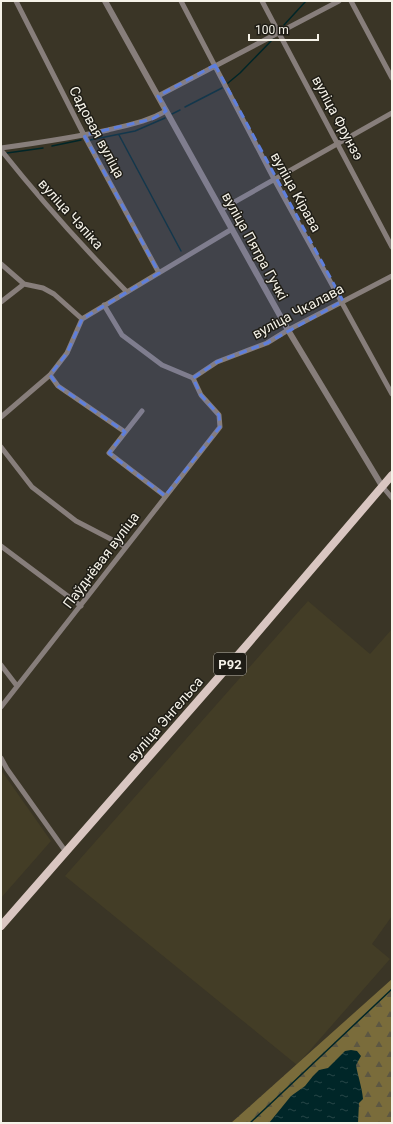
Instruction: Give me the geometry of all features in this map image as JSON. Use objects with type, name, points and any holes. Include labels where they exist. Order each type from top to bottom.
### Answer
[{"type":"main road","name":"вуліца Энгельса","points":[[66,852],[392,475]]},
{"type":"main road","name":"Р92","points":[[1,926],[66,852]]},
{"type":"street","name":"Садовая вуліца","points":[[16,1],[84,135],[159,273]]},
{"type":"street","name":"вуліца Пятра Гучкі","points":[[105,1],[288,330],[382,486],[392,498]]},
{"type":"street","name":"вуліца Кірава","points":[[181,1],[274,179],[343,301],[392,394]]},
{"type":"street","name":"вуліца Фрунзэ","points":[[262,1],[392,247]]},
{"type":"street","points":[[158,96],[339,1]]},
{"type":"street","points":[[351,1],[392,78]]},
{"type":"street","points":[[1,149],[84,135],[137,124],[152,119],[166,111]]},
{"type":"street","points":[[222,209],[392,113]]},
{"type":"street","name":"вуліца Чэпіка","points":[[1,149],[31,188],[88,252],[126,291]]},
{"type":"street","points":[[1,417],[50,375],[67,353],[82,319],[126,291],[232,229]]},
{"type":"street","points":[[1,264],[24,284],[43,288],[54,294],[82,319]]},
{"type":"street","name":"вуліца Чкалава","points":[[193,378],[217,362],[267,343],[288,330],[392,276]]},
{"type":"street","points":[[1,302],[24,284]]},
{"type":"street","points":[[104,305],[122,334],[162,365],[193,378]]},
{"type":"street","points":[[50,375],[58,386],[125,432]]},
{"type":"street","name":"Паўднёвая вуліца","points":[[1,707],[220,427],[219,415],[201,395],[193,378]]},
{"type":"street","points":[[142,411],[109,453],[165,496]]},
{"type":"street","points":[[1,447],[32,487],[76,521],[126,548]]},
{"type":"street","points":[[1,546],[81,606]]},
{"type":"street","points":[[1,664],[17,686]]},
{"type":"street","points":[[1,758],[7,769],[66,852]]},
{"type":"highlighted area","points":[[215,65],[343,301],[267,343],[217,362],[193,378],[201,395],[219,415],[220,427],[165,496],[109,453],[125,432],[58,386],[50,375],[67,353],[82,319],[159,273],[84,135],[152,119],[166,111],[158,96]]},
{"type":"shaded area","points":[[308,601],[370,654],[392,629],[392,916],[372,944],[390,959],[297,1065],[65,876]]},
{"type":"shaded area","points":[[1,770],[51,841],[1,898]]},
{"type":"green space","points":[[392,979],[392,1123],[231,1123]]},
{"type":"water","points":[[345,1051],[357,1051],[361,1056],[356,1065],[363,1099],[359,1103],[358,1123],[269,1123],[291,1096],[305,1086],[319,1070],[328,1068]]},
{"type":"waterway","points":[[284,25],[306,1]]},
{"type":"waterway","points":[[228,83],[240,73],[273,39]]},
{"type":"waterway","points":[[185,107],[222,88]]},
{"type":"waterway","points":[[172,114],[180,110]]},
{"type":"waterway","points":[[90,140],[135,131],[165,118]]},
{"type":"waterway","points":[[119,135],[181,251]]},
{"type":"waterway","points":[[52,146],[81,140]]},
{"type":"waterway","points":[[7,153],[43,148]]},
{"type":"waterway","points":[[250,1123],[392,989]]}]
